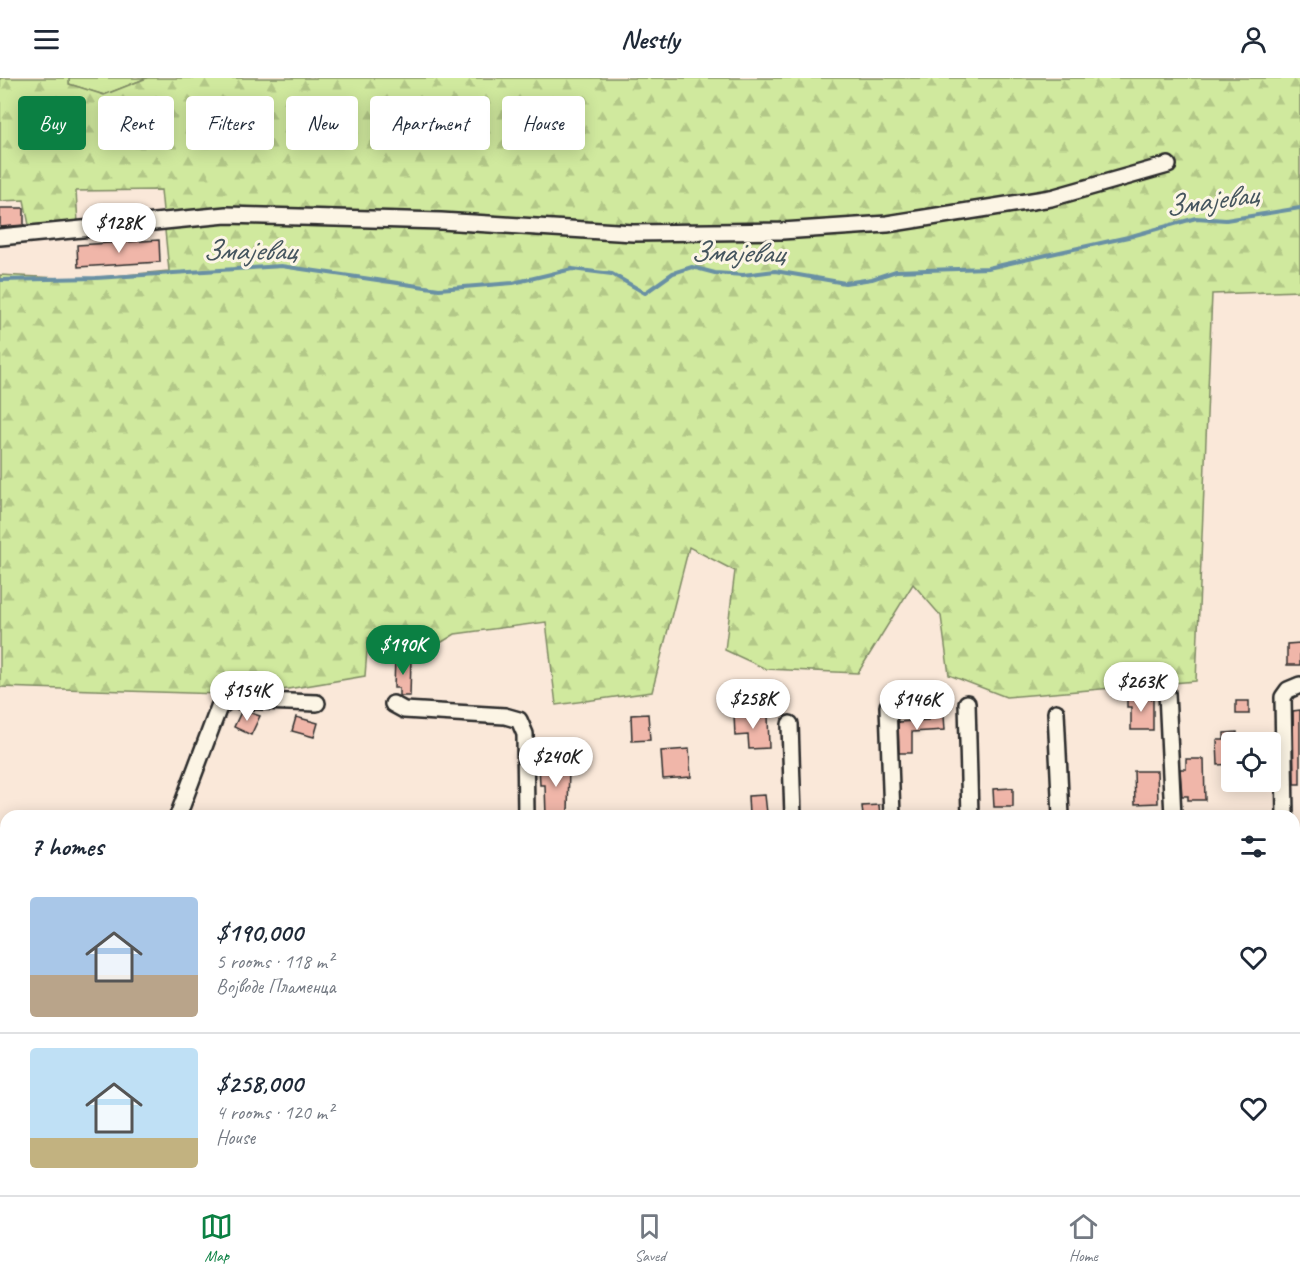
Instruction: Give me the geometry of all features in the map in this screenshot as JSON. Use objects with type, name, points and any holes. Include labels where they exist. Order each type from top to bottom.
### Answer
[{"type":"street","points":[[0,237],[226,215],[441,221],[633,233],[782,231],[876,225],[1051,198],[1168,165]]},
{"type":"street","points":[[1285,810],[1282,708],[1283,697],[1294,687]]},
{"type":"street","points":[[1167,693],[1173,810]]},
{"type":"street","points":[[180,810],[219,707],[229,700],[317,704]]},
{"type":"street","points":[[966,703],[970,810]]},
{"type":"street","points":[[393,704],[404,710],[505,716],[519,720],[525,734],[526,810]]},
{"type":"street","points":[[888,706],[892,810]]},
{"type":"street","points":[[1056,712],[1061,810]]},
{"type":"street","points":[[790,724],[793,810]]},
{"type":"green space","points":[[0,78],[69,78],[69,84],[104,95],[147,78],[1300,78],[1300,291],[1212,294],[1196,681],[1006,697],[949,675],[941,616],[913,584],[858,673],[766,669],[725,650],[735,571],[689,547],[652,692],[556,705],[546,622],[455,634],[429,650],[368,638],[365,676],[252,695],[0,687],[0,275],[80,279],[169,271],[161,190],[76,191],[78,223],[29,225],[24,200],[0,201]]},
{"type":"green space","points":[[69,78],[147,78],[104,95],[69,84]]},
{"type":"building","points":[[0,208],[24,208],[24,225],[0,227]]},
{"type":"building","points":[[159,240],[160,262],[78,267],[77,245]]},
{"type":"building","points":[[1300,643],[1300,665],[1287,665],[1287,644]]},
{"type":"building","points":[[395,658],[411,658],[410,696],[399,696],[399,688],[394,688]]},
{"type":"building","points":[[1127,696],[1153,699],[1153,730],[1131,730],[1131,707],[1127,707]]},
{"type":"building","points":[[1236,701],[1249,701],[1249,714],[1236,714]]},
{"type":"building","points":[[242,710],[260,716],[251,735],[234,727]]},
{"type":"building","points":[[1300,710],[1300,784],[1294,784],[1293,711]]},
{"type":"building","points":[[648,714],[650,740],[632,741],[631,715]]},
{"type":"building","points":[[768,714],[769,748],[749,749],[748,735],[735,736],[734,715]]},
{"type":"building","points":[[944,716],[945,730],[912,732],[912,753],[899,753],[898,722],[928,720],[927,717]]},
{"type":"building","points":[[296,717],[318,723],[314,737],[292,731]]},
{"type":"building","points":[[1217,740],[1221,740],[1221,765],[1218,765]]},
{"type":"building","points":[[689,749],[691,777],[663,779],[661,751]]},
{"type":"building","points":[[1186,759],[1204,759],[1205,800],[1188,800],[1188,796],[1182,796],[1180,769],[1186,769]]},
{"type":"building","points":[[569,763],[568,810],[546,810],[545,785],[540,785],[539,764]]},
{"type":"building","points":[[1134,771],[1157,771],[1158,803],[1135,804]]},
{"type":"building","points":[[1013,788],[1013,807],[994,807],[993,789]]},
{"type":"building","points":[[765,795],[767,810],[749,810],[748,796]]},
{"type":"building","points":[[879,805],[879,810],[862,810],[862,806]]},
{"type":"waterway","name":"Змајевац","points":[[0,280],[96,278],[281,266],[439,289],[513,283],[572,269],[612,274],[645,293],[673,273],[692,267],[715,273],[743,275],[775,271],[845,283],[872,279],[896,271],[988,268],[1128,237],[1196,218],[1226,220],[1300,208]]}]
